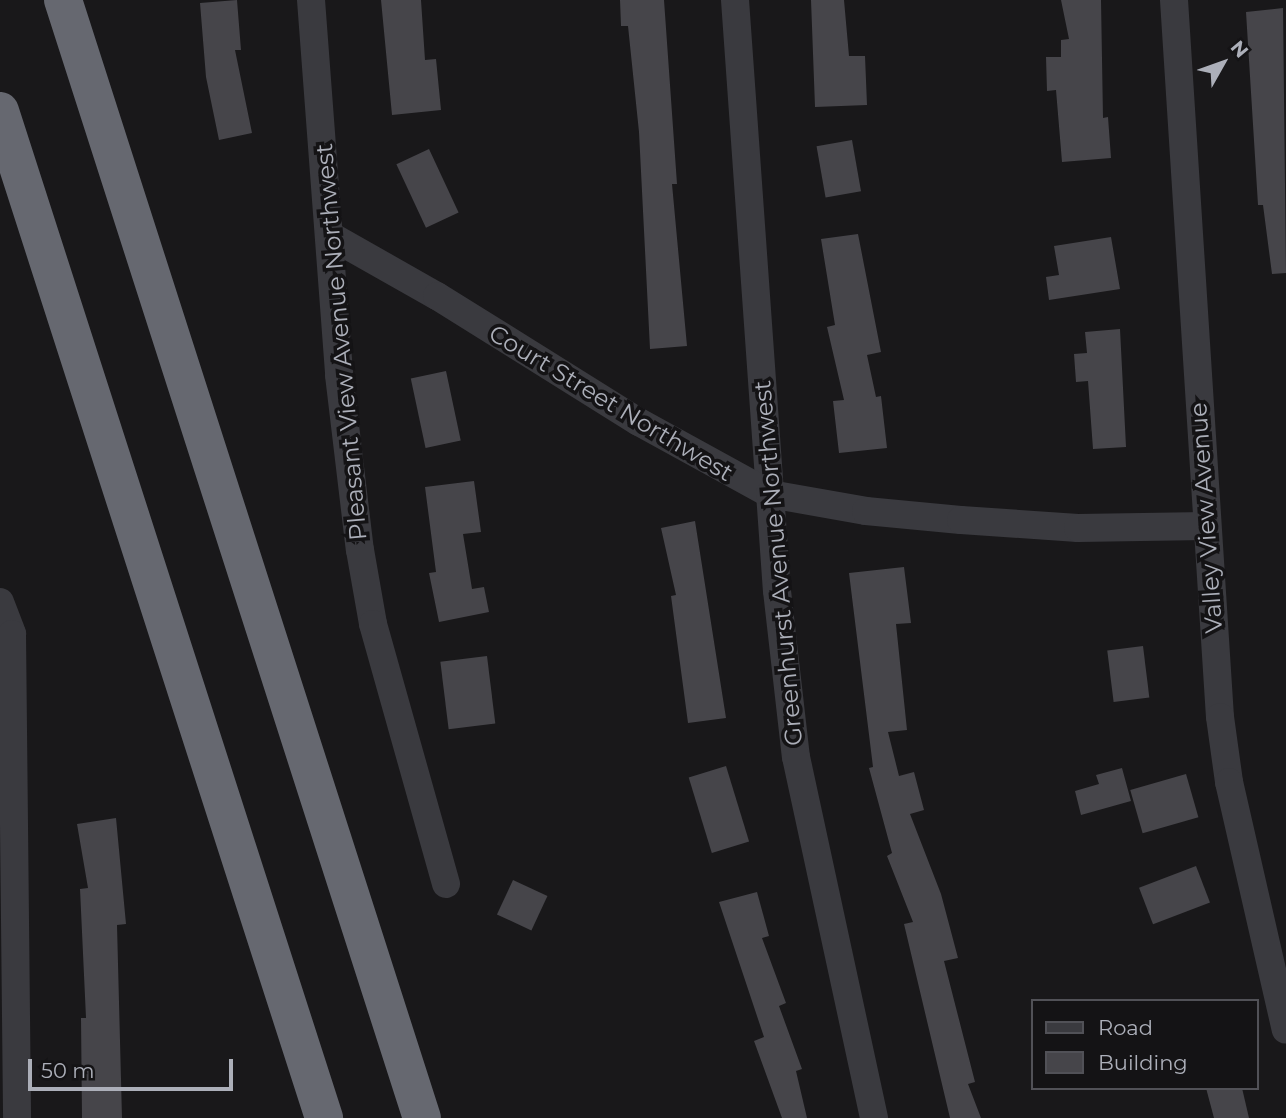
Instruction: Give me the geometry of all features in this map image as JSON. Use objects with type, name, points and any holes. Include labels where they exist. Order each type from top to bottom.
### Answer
[{"type":"highway","points":[[63,0],[422,1118]]},
{"type":"highway","points":[[0,111],[324,1118]]},
{"type":"street","name":"Pleasant View Avenue Northwest","points":[[311,0],[339,376],[371,611],[446,884]]},
{"type":"street","name":"Greenhurst Avenue Northwest","points":[[735,0],[770,494],[796,757],[874,1118]]},
{"type":"street","name":"Valley View Avenue","points":[[1174,0],[1215,660],[1229,782],[1286,1030]]},
{"type":"street","name":"Court Street Northwest","points":[[329,235],[437,296],[639,422],[770,494],[866,511],[961,520],[1078,528],[1206,526]]},
{"type":"street","points":[[0,601],[12,634],[17,1118]]},
{"type":"building","points":[[237,0],[241,50],[235,50],[252,133],[219,140],[206,77],[200,3]]},
{"type":"building","points":[[381,0],[421,0],[425,60],[436,59],[441,110],[392,115]]},
{"type":"building","points":[[620,0],[664,0],[677,184],[672,184],[687,346],[650,349],[639,132],[628,26],[621,26]]},
{"type":"building","points":[[811,0],[844,0],[849,56],[865,56],[867,105],[815,107]]},
{"type":"building","points":[[1061,0],[1101,0],[1103,118],[1108,117],[1111,158],[1062,162],[1056,90],[1047,91],[1046,57],[1061,57],[1061,40],[1069,39]]},
{"type":"building","points":[[1283,8],[1286,273],[1272,274],[1263,205],[1258,205],[1246,12]]},
{"type":"building","points":[[852,140],[861,191],[826,197],[817,146]]},
{"type":"building","points":[[429,149],[459,212],[426,228],[396,164]]},
{"type":"building","points":[[858,234],[881,352],[867,355],[876,397],[881,396],[887,448],[839,453],[833,401],[844,400],[827,327],[835,325],[821,239]]},
{"type":"building","points":[[1111,237],[1120,289],[1049,300],[1046,277],[1059,275],[1054,246]]},
{"type":"building","points":[[1120,329],[1126,447],[1093,449],[1088,381],[1076,382],[1074,354],[1087,353],[1085,332]]},
{"type":"building","points":[[446,371],[461,440],[426,448],[411,378]]},
{"type":"building","points":[[474,481],[481,532],[463,534],[472,589],[484,587],[489,612],[439,622],[429,573],[436,572],[425,487]]},
{"type":"building","points":[[695,521],[726,718],[688,723],[671,596],[676,595],[661,528]]},
{"type":"building","points":[[904,567],[911,623],[896,624],[907,730],[888,732],[899,776],[914,772],[924,810],[910,814],[941,894],[958,958],[944,961],[975,1082],[968,1084],[981,1118],[950,1118],[904,924],[913,922],[887,856],[892,853],[869,768],[873,767],[849,573]]},
{"type":"building","points":[[1143,646],[1149,698],[1114,702],[1107,650]]},
{"type":"building","points":[[487,656],[495,723],[449,729],[440,662]]},
{"type":"building","points":[[726,766],[749,842],[712,853],[689,777]]},
{"type":"building","points":[[1122,768],[1131,801],[1081,815],[1075,791],[1099,784],[1096,775]]},
{"type":"building","points":[[1186,774],[1198,817],[1143,833],[1130,790]]},
{"type":"building","points":[[116,818],[126,924],[117,925],[122,1118],[82,1118],[81,1018],[86,1018],[80,889],[88,888],[77,824]]},
{"type":"building","points":[[1196,866],[1210,902],[1153,924],[1139,888]]},
{"type":"building","points":[[513,880],[547,896],[531,930],[497,914]]},
{"type":"building","points":[[757,892],[769,936],[762,938],[786,1003],[779,1006],[802,1069],[796,1071],[807,1118],[782,1118],[754,1041],[764,1037],[719,902]]},
{"type":"building","points":[[1207,1090],[1242,1090],[1249,1118],[1214,1118]]}]
